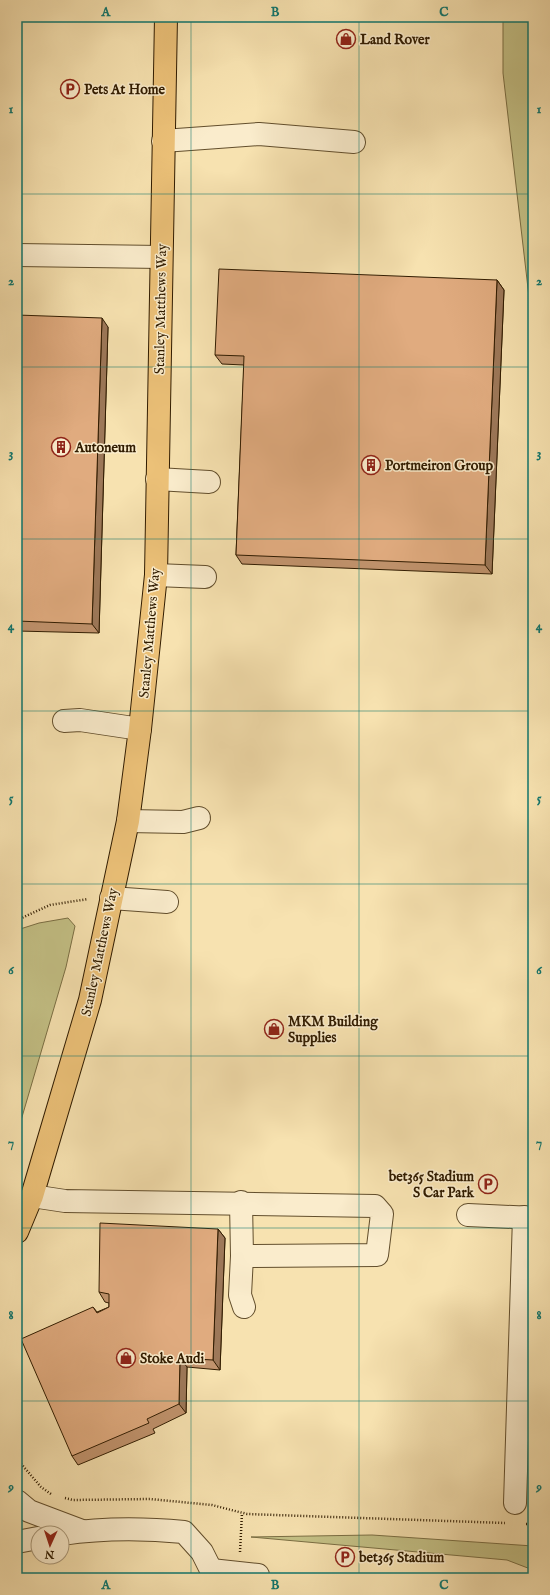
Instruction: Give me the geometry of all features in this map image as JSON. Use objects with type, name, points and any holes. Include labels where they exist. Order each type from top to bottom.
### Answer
[{"type":"main road","name":"Stanley Matthews Way","points":[[17,1232],[32,1196],[90,1000],[128,821],[140,729],[156,575],[166,17]]},
{"type":"lane","points":[[163,141],[259,134],[354,142]]},
{"type":"lane","points":[[17,255],[162,258]]},
{"type":"lane","points":[[157,479],[209,482]]},
{"type":"lane","points":[[156,575],[205,577]]},
{"type":"lane","points":[[64,721],[80,720],[140,729]]},
{"type":"lane","points":[[128,821],[183,822],[200,818]]},
{"type":"lane","points":[[111,898],[167,902]]},
{"type":"lane","points":[[32,1196],[65,1201],[241,1202],[375,1206],[382,1214],[377,1255],[242,1256]]},
{"type":"lane","points":[[241,1202],[242,1256],[240,1295],[244,1307]]},
{"type":"lane","points":[[468,1215],[528,1218],[512,1514]]},
{"type":"lane","points":[[17,1501],[29,1511],[72,1533],[146,1528],[184,1532],[202,1552],[213,1574],[248,1574]]},
{"type":"lane","points":[[17,1542],[30,1540]]},
{"type":"path","points":[[17,920],[50,905],[75,900],[111,898]]},
{"type":"path","points":[[17,1460],[41,1487],[56,1496]]},
{"type":"path","points":[[61,1498],[73,1500],[150,1499],[212,1505],[242,1513],[512,1514]]},
{"type":"path","points":[[242,1513],[248,1574]]},
{"type":"path","points":[[525,1524],[533,1524]]},
{"type":"shaded area","points":[[503,17],[533,17],[533,316],[529,297],[503,73]]},
{"type":"shaded area","points":[[68,918],[75,926],[66,967],[17,1134],[17,930],[39,923]]},
{"type":"shaded area","points":[[372,1535],[533,1546],[533,1570],[507,1560],[251,1537]]},
{"type":"building","name":"Portmeiron Group","points":[[219,269],[497,280],[485,565],[236,555],[244,356],[215,355]]},
{"type":"building","name":"Autoneum","points":[[17,315],[102,318],[92,624],[17,621]]},
{"type":"building","name":"Stoke Audi","points":[[100,1223],[218,1229],[213,1360],[180,1358],[179,1404],[147,1419],[149,1423],[72,1456],[21,1339],[93,1307],[97,1313],[109,1307],[109,1294],[99,1292]]},
{"type":"place","name":"Land Rover","points":[[346,39]]},
{"type":"place","name":"Pets At Home","points":[[70,89]]},
{"type":"place","name":"Autoneum","points":[[61,447]]},
{"type":"place","name":"Portmeiron Group","points":[[371,465]]},
{"type":"place","name":"MKM Building Supplies","points":[[274,1029]]},
{"type":"place","name":"bet365 Stadium S Car Park","points":[[488,1184]]},
{"type":"place","name":"Stoke Audi","points":[[126,1358]]},
{"type":"place","name":"bet365 Stadium","points":[[345,1557]]}]
